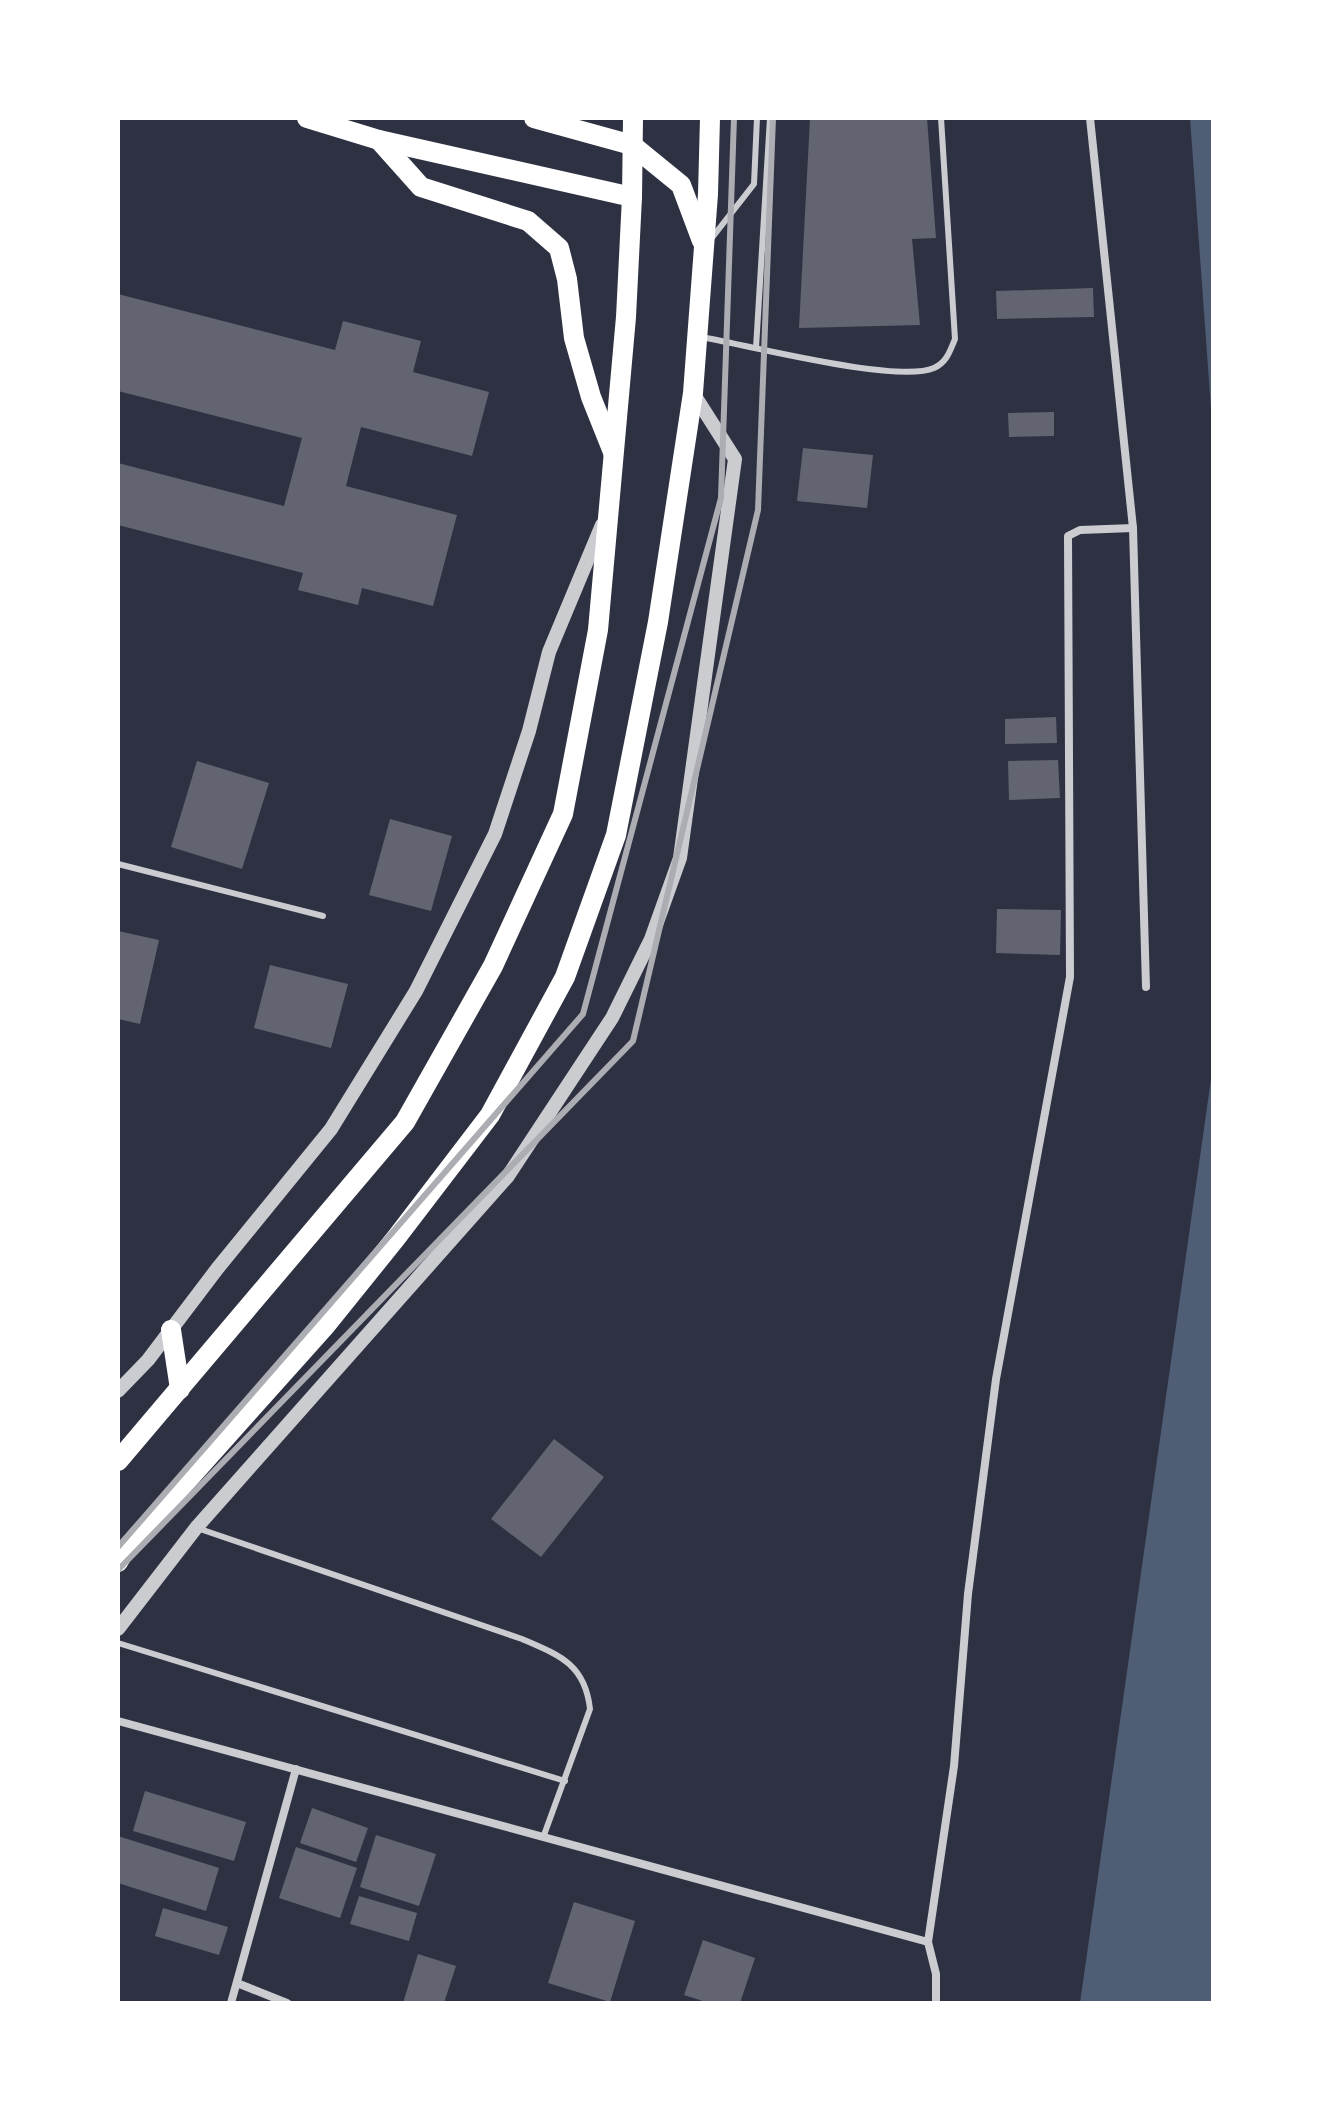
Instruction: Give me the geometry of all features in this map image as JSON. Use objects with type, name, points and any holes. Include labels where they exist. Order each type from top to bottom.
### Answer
[{"type":"main road","points":[[307,118],[379,140],[632,197]]},
{"type":"main road","points":[[534,118],[632,145],[681,185],[704,247]]},
{"type":"main road","points":[[118,1461],[405,1122],[493,966],[563,814],[598,630],[611,504],[632,197],[633,118]]},
{"type":"main road","points":[[118,1562],[125,1550],[326,1325],[462,1152],[490,1115],[565,977],[616,835],[658,622],[693,393],[708,194],[710,118]]},
{"type":"main road","points":[[379,140],[421,187],[528,221],[559,248],[567,279],[574,338],[591,397],[615,454]]},
{"type":"main road","points":[[171,1330],[180,1389]]},
{"type":"street","points":[[1090,118],[1133,528],[1146,987]]},
{"type":"street","points":[[118,1629],[196,1528],[508,1176],[612,1018],[651,939],[680,858],[735,459],[693,393]]},
{"type":"street","points":[[118,1391],[148,1360],[331,1129],[416,991],[495,834],[529,731],[549,652],[611,504]]},
{"type":"street","points":[[936,2003],[936,1974],[928,1942],[954,1766],[968,1594],[996,1379],[1070,977],[1068,536],[1080,530],[1133,528]]},
{"type":"street","points":[[118,1721],[928,1942]]},
{"type":"street","points":[[231,2003],[296,1769]]},
{"type":"street","points":[[237,1983],[287,2003]]},
{"type":"lane","points":[[704,247],[754,184],[757,118]]},
{"type":"lane","points":[[756,348],[770,118]]},
{"type":"lane","points":[[697,336],[879,371],[913,373],[933,368],[947,359],[955,339],[941,118]]},
{"type":"lane","points":[[118,864],[323,916]]},
{"type":"lane","points":[[196,1528],[522,1639],[557,1654],[578,1672],[588,1689],[590,1709],[544,1835]]},
{"type":"lane","points":[[118,1643],[565,1781]]},
{"type":"water","points":[[1190,118],[1213,118],[1213,437]]},
{"type":"water","points":[[1213,1065],[1213,2003],[1080,2003]]},
{"type":"building","points":[[810,118],[927,118],[936,238],[912,239],[920,325],[799,328]]},
{"type":"building","points":[[1093,288],[1094,317],[997,319],[996,291]]},
{"type":"building","points":[[118,294],[335,350],[343,321],[421,341],[413,372],[489,392],[472,456],[361,427],[346,486],[457,515],[433,606],[362,588],[358,605],[298,590],[303,573],[118,525],[118,463],[284,506],[302,438],[118,391]]},
{"type":"building","points":[[1054,412],[1054,436],[1009,437],[1008,413]]},
{"type":"building","points":[[803,448],[873,455],[867,508],[797,501]]},
{"type":"building","points":[[1056,717],[1057,743],[1005,744],[1005,719]]},
{"type":"building","points":[[1058,760],[1060,798],[1009,800],[1008,761]]},
{"type":"building","points":[[197,761],[269,783],[242,869],[171,847]]},
{"type":"building","points":[[390,819],[452,836],[431,911],[369,895]]},
{"type":"building","points":[[997,909],[1061,910],[1060,955],[996,953]]},
{"type":"building","points":[[118,931],[159,940],[140,1024],[118,1019]]},
{"type":"building","points":[[270,965],[348,984],[331,1048],[254,1028]]},
{"type":"building","points":[[554,1439],[604,1477],[541,1557],[491,1519]]},
{"type":"building","points":[[145,1791],[246,1822],[234,1861],[133,1831]]},
{"type":"building","points":[[312,1808],[368,1828],[356,1862],[300,1843]]},
{"type":"building","points":[[376,1835],[436,1854],[419,1906],[360,1887]]},
{"type":"building","points":[[118,1836],[219,1868],[206,1911],[118,1883]]},
{"type":"building","points":[[296,1847],[357,1868],[340,1918],[279,1898]]},
{"type":"building","points":[[359,1896],[417,1913],[409,1941],[350,1924]]},
{"type":"building","points":[[574,1902],[635,1921],[610,2002],[548,1983]]},
{"type":"building","points":[[163,1908],[228,1927],[219,1955],[155,1936]]},
{"type":"building","points":[[703,1940],[755,1958],[740,2003],[709,2003],[684,1995]]},
{"type":"building","points":[[418,1954],[456,1966],[444,2003],[403,2003]]},
{"type":"railway","points":[[118,1547],[583,1014],[721,498],[734,118]]},
{"type":"railway","points":[[118,1570],[633,1041],[758,510],[773,118]]}]
